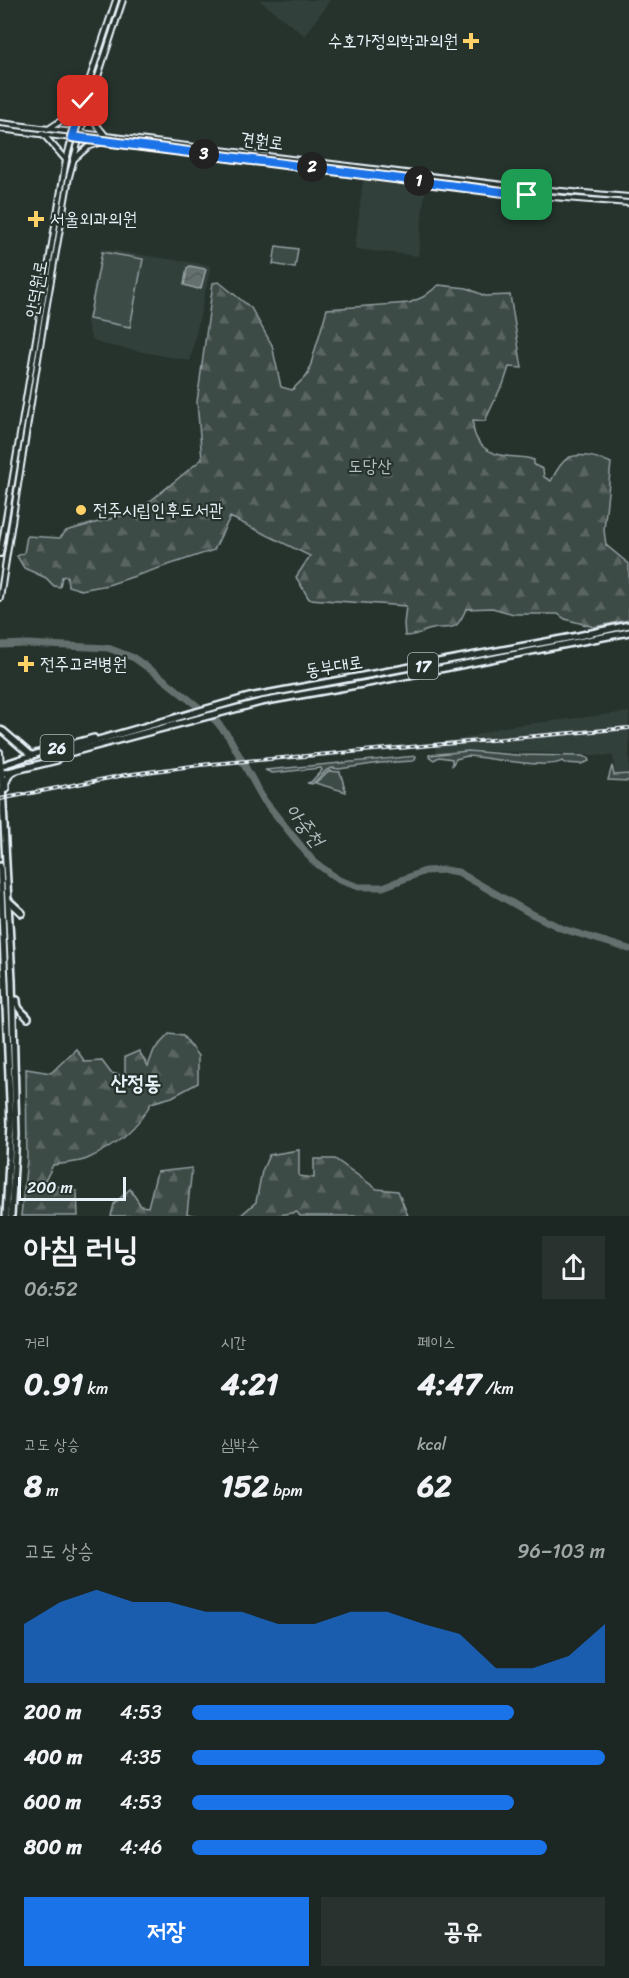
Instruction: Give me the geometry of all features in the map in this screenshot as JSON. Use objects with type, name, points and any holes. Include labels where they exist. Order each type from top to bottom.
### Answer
[{"type":"main road","name":"동부대로","points":[[48,759],[116,735],[283,690],[411,668],[629,625]]},
{"type":"main road","name":"동부대로","points":[[120,740],[261,702],[629,632]]},
{"type":"main road","points":[[0,730],[3,730],[32,756]]},
{"type":"main road","name":"26","points":[[0,766],[94,738],[116,735]]},
{"type":"main road","name":"26","points":[[15,770],[120,740]]},
{"type":"main road","points":[[42,752],[40,758],[48,759]]},
{"type":"main road","points":[[0,766],[13,1000],[16,1135],[11,1216]]},
{"type":"main road","points":[[1,774],[15,770]]},
{"type":"main road","points":[[2,790],[6,789],[5,782],[15,770]]},
{"type":"main road","points":[[0,866],[11,1124],[6,1216]]},
{"type":"main road","points":[[9,901],[22,913]]},
{"type":"main road","points":[[13,1000],[17,1000],[21,1013],[28,1018]]},
{"type":"main road","points":[[0,1028],[6,1034]]},
{"type":"street","name":"안덕원로","points":[[0,554],[66,160],[80,108],[116,0]]},
{"type":"street","name":"안덕원로","points":[[0,597],[43,324],[72,161],[123,0]]},
{"type":"street","points":[[47,130],[80,108]]},
{"type":"street","points":[[87,110],[101,132],[109,137]]},
{"type":"street","name":"견훤로","points":[[0,123],[99,141],[527,195],[629,202]]},
{"type":"street","name":"견훤로","points":[[0,129],[72,135]]},
{"type":"street","points":[[43,134],[66,160]]},
{"type":"street","name":"견훤로","points":[[79,136],[109,137],[528,188],[629,197]]},
{"type":"street","points":[[72,161],[99,141]]},
{"type":"street","points":[[0,752],[0,766]]},
{"type":"shaded area","points":[[259,0],[330,0],[305,36]]},
{"type":"shaded area","points":[[363,180],[425,189],[418,256],[355,249]]},
{"type":"shaded area","points":[[101,249],[209,265],[210,270],[190,361],[101,344],[91,338],[87,323]]},
{"type":"shaded area","points":[[629,712],[629,773],[615,774],[613,756],[470,750],[436,754],[435,743],[467,738],[502,727]]},
{"type":"green space","points":[[276,246],[298,249],[295,268],[273,264]]},
{"type":"green space","points":[[102,252],[143,259],[130,327],[89,319]]},
{"type":"green space","name":"도당산","points":[[219,282],[251,308],[272,345],[281,387],[292,390],[308,374],[327,309],[409,303],[423,297],[439,285],[467,288],[485,296],[510,295],[522,368],[509,367],[503,385],[485,421],[473,420],[474,433],[488,451],[504,456],[534,460],[534,465],[543,469],[544,477],[551,481],[563,462],[573,456],[590,456],[611,463],[604,530],[606,545],[629,564],[629,620],[594,627],[565,619],[558,614],[514,614],[492,608],[466,609],[455,626],[405,636],[406,606],[309,599],[296,577],[310,556],[230,517],[214,550],[108,585],[81,590],[68,586],[67,576],[62,577],[60,587],[54,586],[46,578],[24,568],[17,556],[24,553],[27,536],[60,538],[66,531],[138,511],[202,459],[197,402],[213,283]]},
{"type":"green space","points":[[468,751],[516,755],[582,756],[588,758],[589,761],[581,764],[562,761],[531,764],[467,756],[456,759],[452,765],[452,759],[439,757],[434,760],[429,757],[429,755]]},
{"type":"green space","points":[[416,756],[413,761],[332,768],[312,784],[307,783],[311,782],[322,770],[321,768],[272,773],[265,770]]},
{"type":"green space","points":[[612,766],[614,775],[629,774],[629,781],[608,780]]},
{"type":"green space","points":[[329,771],[340,772],[346,792],[315,783]]},
{"type":"green space","points":[[169,1034],[183,1036],[198,1056],[198,1083],[172,1097],[151,1103],[132,1129],[97,1154],[79,1161],[53,1165],[44,1183],[77,1191],[78,1216],[21,1216],[27,1159],[26,1069],[51,1073],[76,1049],[85,1062],[102,1061],[111,1073],[125,1076],[125,1057],[139,1051],[148,1066],[154,1050]]},
{"type":"green space","points":[[299,1150],[299,1176],[314,1178],[314,1159],[335,1159],[377,1189],[398,1191],[408,1216],[300,1216],[297,1212],[274,1216],[240,1216],[256,1202],[262,1171],[269,1155]]},
{"type":"green space","points":[[192,1168],[187,1214],[200,1216],[111,1216],[114,1204],[130,1189],[141,1206],[148,1207],[157,1172]]},
{"type":"water","points":[[190,266],[206,269],[201,288],[184,285],[187,268]]},
{"type":"waterway","name":"아중천","points":[[0,645],[108,648],[134,658],[216,721],[229,737],[263,799],[313,861],[339,880],[359,887],[383,887],[425,871],[458,872],[563,929],[629,949]]},
{"type":"tunnel","points":[[7,766],[49,754]]},
{"type":"tunnel","points":[[22,766],[50,758]]},
{"type":"railway","points":[[0,799],[125,775],[200,765],[629,728]]},
{"type":"place","name":"수호가정의학과의원","points":[[471,41]]},
{"type":"place","name":"서울외과의원","points":[[36,219]]},
{"type":"place","name":"전주시립인후도서관","points":[[81,510]]},
{"type":"place","name":"전주고려병원","points":[[26,664]]},
{"type":"district","name":"산정동","points":[[136,1083]]},
{"type":"route","points":[[83,101],[72,137],[527,195]]}]
